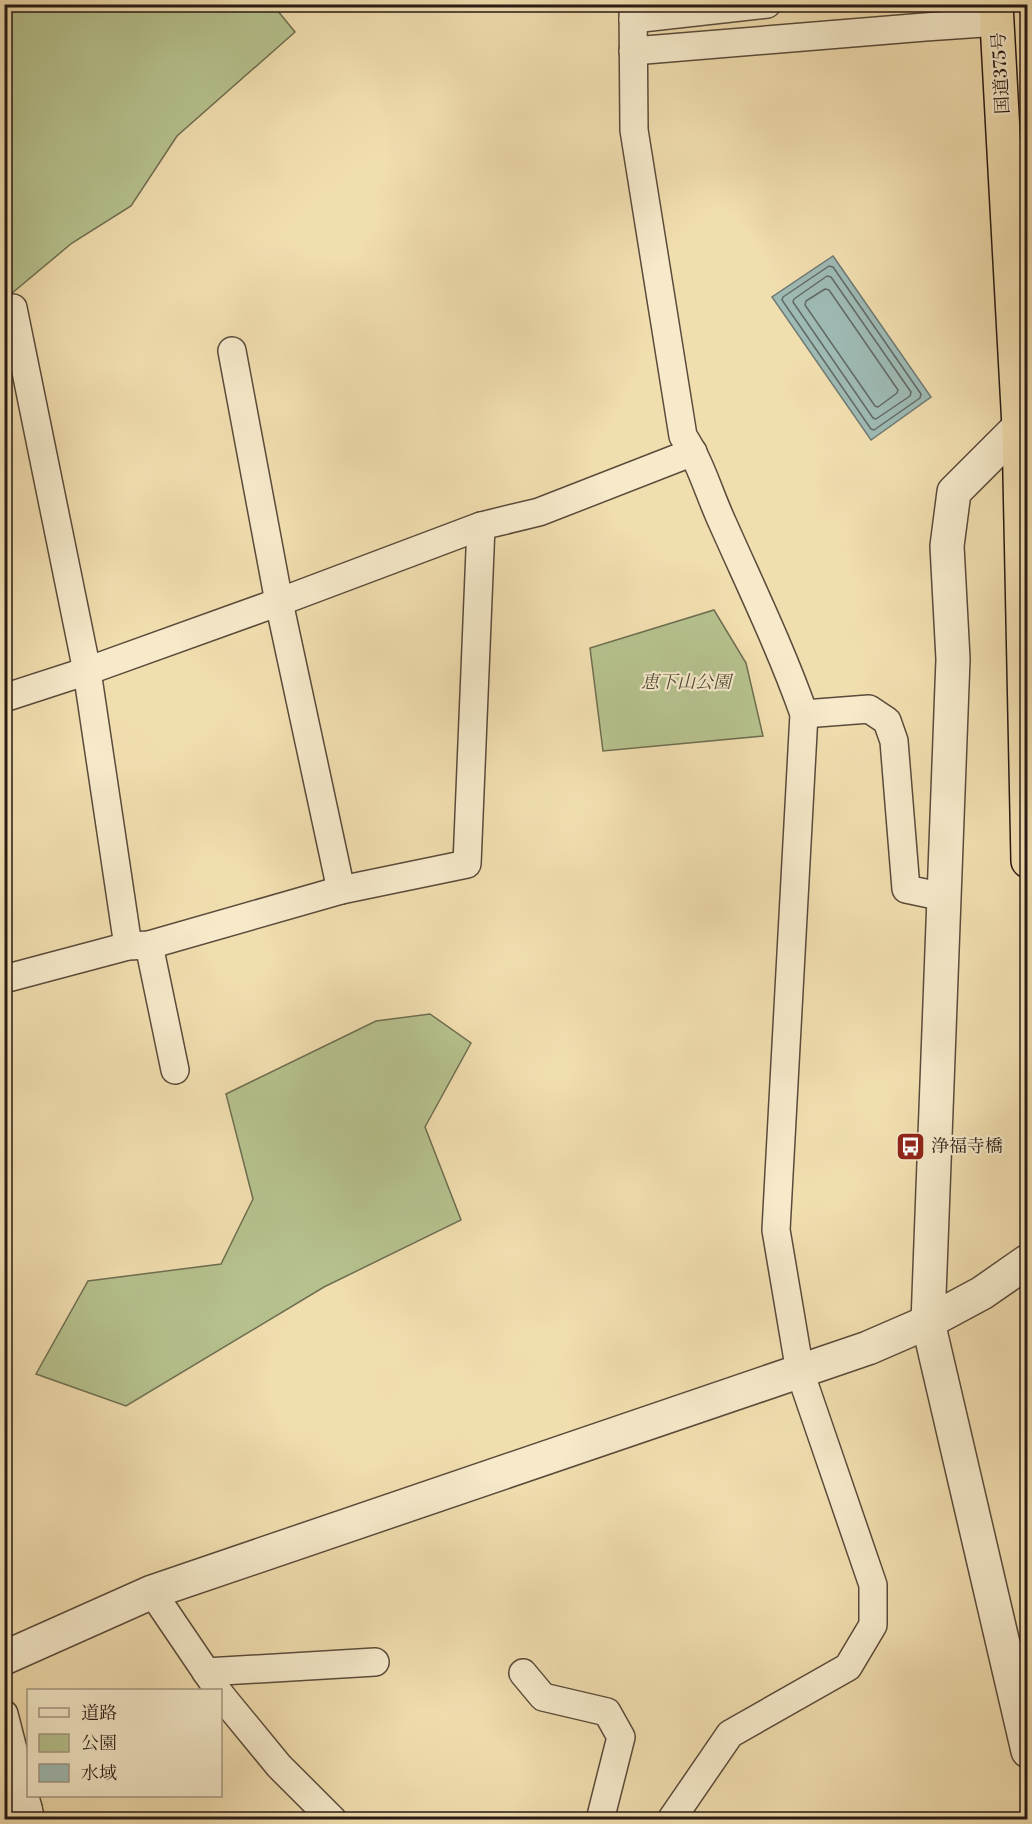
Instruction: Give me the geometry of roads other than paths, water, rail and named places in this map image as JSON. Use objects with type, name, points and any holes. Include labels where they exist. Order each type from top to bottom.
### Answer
[{"type":"highway","name":"国道375号","points":[[997,13],[1019,427],[1028,861]]},
{"type":"street","points":[[671,1820],[730,1734],[848,1667],[873,1625],[873,1585],[800,1372],[776,1230],[804,714],[693,452],[683,436],[634,130],[633,12],[767,4]]},
{"type":"street","points":[[633,51],[925,27],[997,13]]},
{"type":"street","points":[[13,308],[87,671],[138,945],[175,1070]]},
{"type":"street","points":[[232,351],[279,602],[341,890]]},
{"type":"street","points":[[1019,427],[954,492],[947,546],[953,659],[928,1322],[1028,1750]]},
{"type":"street","points":[[4,698],[87,671],[279,602],[482,526],[539,512],[693,452]]},
{"type":"street","points":[[4,979],[341,890],[467,864],[482,526]]},
{"type":"street","points":[[804,714],[869,709],[887,721],[894,741],[906,889],[944,897]]},
{"type":"street","points":[[4,1658],[152,1592],[867,1348],[928,1322],[982,1293],[1028,1261]]},
{"type":"street","points":[[152,1592],[215,1685],[375,1662]]},
{"type":"street","points":[[523,1673],[543,1697],[607,1713],[621,1737],[600,1820]]},
{"type":"street","points":[[222,1695],[279,1766],[333,1820]]},
{"type":"street","points":[[4,1714],[21,1815]]},
{"type":"water","points":[[833,256],[931,397],[871,440],[772,297]]},
{"type":"place","name":"浄福寺橋","points":[[910,1146]]},
{"type":"park label","name":"恵下山公園","points":[[686,682]]}]
